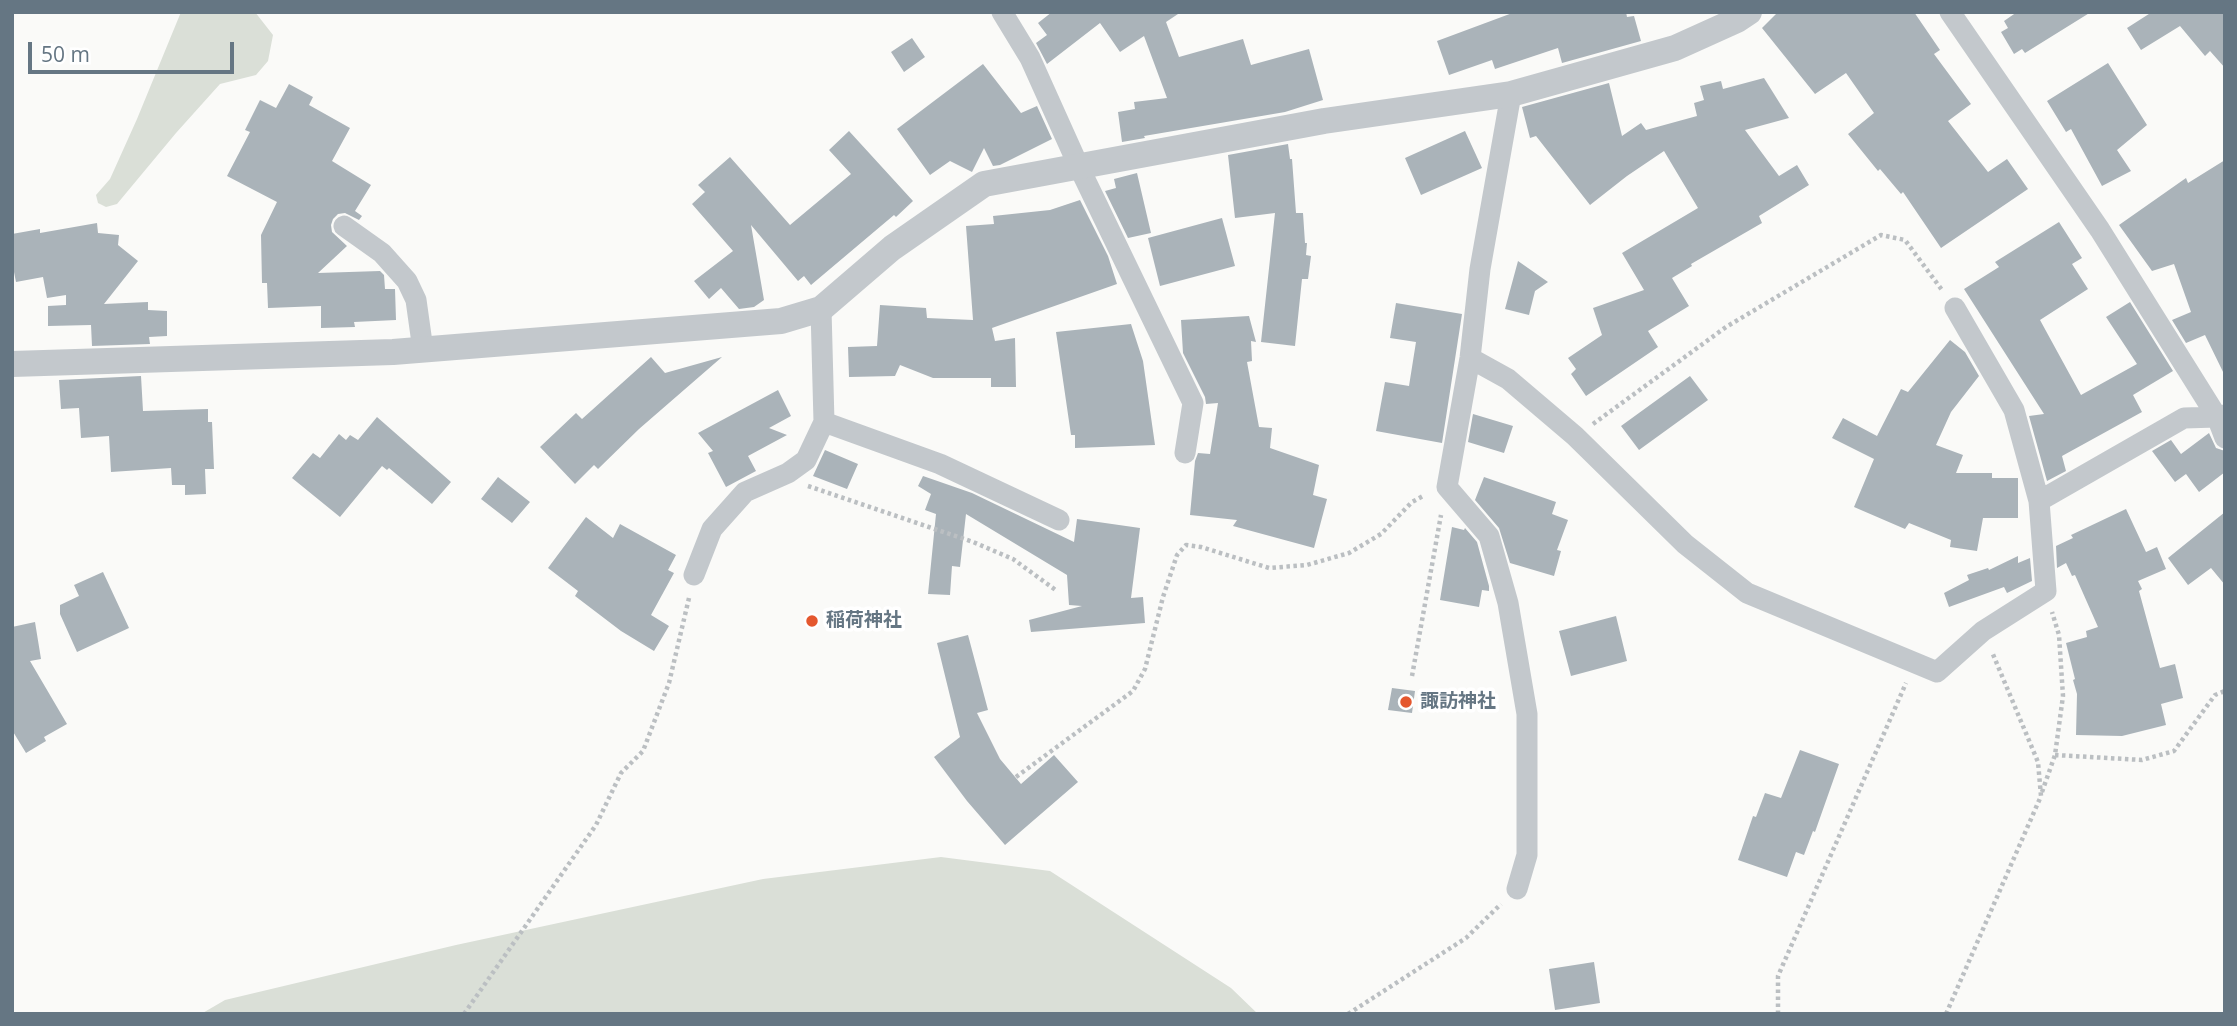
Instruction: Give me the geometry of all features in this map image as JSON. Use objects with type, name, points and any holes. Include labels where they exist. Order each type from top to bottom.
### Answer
[{"type":"street","points":[[1002,12],[1030,58],[1079,167],[1193,403],[1185,453]]},
{"type":"street","points":[[12,364],[423,350],[782,321],[821,309],[892,248],[984,184],[1324,121],[1511,94],[1675,48],[1749,12]]},
{"type":"street","points":[[1950,12],[2100,230],[2221,416],[2225,439]]},
{"type":"street","points":[[1511,94],[1480,269],[1470,358],[1448,485],[1489,536],[1508,603],[1527,715],[1527,855],[1517,889]]},
{"type":"street","points":[[344,226],[382,253],[407,281],[416,300],[423,350]]},
{"type":"street","points":[[1470,358],[1508,379],[1575,436],[1685,544],[1746,593],[1937,672],[1983,631],[2046,591],[2039,501],[2014,410],[1955,308]]},
{"type":"street","points":[[694,575],[712,529],[745,492],[788,473],[806,460],[824,422],[821,309]]},
{"type":"street","points":[[2039,501],[2184,418],[2221,416]]},
{"type":"street","points":[[824,422],[940,464],[1059,520]]},
{"type":"path","points":[[1575,436],[1726,327],[1881,235],[1905,240],[1955,308]]},
{"type":"path","points":[[788,473],[803,484],[973,542],[1013,559],[1057,591]]},
{"type":"path","points":[[1412,676],[1438,525],[1448,485]]},
{"type":"path","points":[[1016,777],[1133,691],[1145,669],[1163,597],[1177,555],[1186,545],[1269,568],[1307,565],[1349,553],[1381,534],[1412,502],[1448,485]]},
{"type":"path","points":[[464,1014],[596,825],[621,773],[643,751],[669,684],[694,575]]},
{"type":"path","points":[[1945,1014],[2041,796],[2054,755],[2063,696],[2059,635],[2046,591]]},
{"type":"path","points":[[1983,631],[2038,762],[2041,796]]},
{"type":"path","points":[[1778,1014],[1778,976],[1915,663]]},
{"type":"path","points":[[2054,755],[2142,760],[2174,751],[2215,695],[2225,691]]},
{"type":"path","points":[[1348,1014],[1466,938],[1517,889]]},
{"type":"shaded area","points":[[181,12],[255,12],[273,35],[268,61],[256,75],[220,84],[117,204],[106,207],[98,203],[96,195],[110,179]]},
{"type":"shaded area","points":[[941,857],[1050,871],[1231,988],[1258,1014],[201,1014],[225,1000],[456,945],[763,879]]},
{"type":"building","points":[[1052,12],[1181,12],[1166,22],[1179,57],[1243,39],[1251,65],[1309,49],[1323,100],[1285,112],[1122,142],[1118,112],[1135,109],[1134,102],[1167,98],[1144,36],[1120,52],[1100,23],[1047,64],[1036,43],[1047,35],[1038,23]]},
{"type":"building","points":[[1515,12],[1626,12],[1627,17],[1634,16],[1641,41],[1562,63],[1558,48],[1495,69],[1492,60],[1449,75],[1437,41]]},
{"type":"building","points":[[1778,12],[1914,12],[1940,50],[1934,54],[1971,104],[1948,121],[1988,172],[2007,159],[2028,189],[1941,248],[1903,192],[1901,194],[1880,169],[1878,171],[1848,134],[1874,113],[1846,73],[1815,94],[1762,28]]},
{"type":"building","points":[[2017,12],[2091,12],[2025,53],[2022,49],[2014,54],[2001,32],[2008,28],[2004,21]]},
{"type":"building","points":[[2152,12],[2225,12],[2225,68],[2210,51],[2205,56],[2180,26],[2141,50],[2127,28]]},
{"type":"building","points":[[912,38],[925,57],[904,72],[891,52]]},
{"type":"building","points":[[2108,63],[2147,125],[2117,150],[2131,171],[2102,186],[2071,129],[2066,132],[2047,101]]},
{"type":"building","points":[[983,64],[1021,113],[1037,106],[1052,139],[993,166],[984,148],[972,172],[950,161],[930,175],[897,129]]},
{"type":"building","points":[[1764,78],[1789,118],[1745,130],[1779,176],[1797,165],[1809,185],[1759,216],[1762,223],[1672,278],[1689,306],[1648,331],[1658,347],[1586,396],[1571,374],[1576,369],[1568,358],[1602,335],[1593,308],[1644,290],[1622,253],[1698,208],[1664,151],[1590,205],[1536,136],[1530,138],[1522,107],[1609,83],[1622,136],[1641,123],[1646,130],[1697,116],[1694,103],[1704,100],[1700,86],[1721,81],[1723,89]]},
{"type":"building","points":[[289,84],[313,97],[309,105],[350,128],[332,161],[371,185],[355,211],[362,216],[359,220],[345,213],[338,214],[333,219],[332,232],[347,246],[318,273],[380,271],[384,275],[385,289],[395,289],[396,320],[354,322],[355,327],[321,328],[321,306],[268,308],[267,283],[262,283],[261,235],[277,202],[227,176],[250,132],[245,130],[260,100],[276,108]]},
{"type":"building","points":[[849,131],[913,201],[811,285],[804,276],[798,281],[751,225],[764,300],[754,307],[739,309],[721,288],[709,299],[694,281],[733,251],[692,204],[705,192],[698,185],[730,157],[790,225],[851,174],[829,150]]},
{"type":"building","points":[[1465,131],[1482,168],[1421,195],[1405,158]]},
{"type":"building","points":[[1288,144],[1292,159],[1296,213],[1303,213],[1306,255],[1311,256],[1308,279],[1302,279],[1295,346],[1261,342],[1275,213],[1235,218],[1228,155]]},
{"type":"building","points":[[2225,160],[2225,376],[2205,335],[2186,343],[2172,320],[2191,312],[2174,264],[2152,271],[2119,225],[2186,178],[2188,183]]},
{"type":"building","points":[[1137,173],[1151,233],[1128,238],[1105,191],[1116,188],[1114,179]]},
{"type":"building","points":[[1080,200],[1108,256],[1117,284],[992,328],[995,341],[1015,338],[1016,387],[991,387],[991,378],[933,378],[900,365],[895,376],[849,377],[848,347],[877,346],[880,305],[926,308],[927,318],[973,320],[966,226],[994,224],[993,216],[1050,210]]},
{"type":"building","points":[[1222,218],[1235,266],[1160,286],[1148,238]]},
{"type":"building","points":[[2059,222],[2082,258],[2072,264],[2088,289],[2040,320],[2081,395],[2137,364],[2106,317],[2130,302],[2173,371],[2133,395],[2142,412],[2062,456],[2066,471],[2047,481],[2029,416],[2044,414],[1964,289],[1999,267],[1995,262]]},
{"type":"building","points":[[97,223],[98,233],[119,235],[118,245],[138,261],[104,304],[148,302],[148,310],[167,311],[167,336],[149,337],[150,344],[92,346],[91,325],[48,326],[48,306],[66,305],[66,295],[47,298],[43,277],[16,282],[12,262],[12,234],[40,229],[40,233]]},
{"type":"building","points":[[1518,261],[1548,282],[1535,291],[1529,315],[1505,309]]},
{"type":"building","points":[[1396,303],[1462,314],[1442,443],[1376,431],[1385,382],[1409,386],[1416,342],[1390,338]]},
{"type":"building","points":[[1249,316],[1256,342],[1251,341],[1252,361],[1247,362],[1259,427],[1272,428],[1270,448],[1319,465],[1313,495],[1327,499],[1314,548],[1233,526],[1237,520],[1190,515],[1195,461],[1198,453],[1210,454],[1218,403],[1206,404],[1183,353],[1181,320]]},
{"type":"building","points":[[1131,324],[1143,361],[1155,445],[1075,448],[1075,435],[1071,435],[1056,332]]},
{"type":"building","points":[[1950,340],[1965,352],[1979,376],[1951,412],[1936,445],[1963,455],[1956,473],[1992,473],[1992,478],[2018,478],[2018,518],[1983,518],[1977,551],[1950,547],[1951,540],[1909,523],[1905,529],[1854,507],[1874,459],[1832,438],[1843,418],[1877,436],[1901,389],[1908,392]]},
{"type":"building","points":[[651,357],[665,373],[722,357],[639,429],[598,469],[594,465],[575,484],[540,447],[576,413],[582,419]]},
{"type":"building","points":[[141,376],[143,411],[208,409],[208,422],[212,422],[214,469],[205,469],[206,494],[185,495],[185,485],[172,485],[171,468],[111,472],[109,436],[81,438],[79,408],[61,409],[59,380]]},
{"type":"building","points":[[1690,376],[1708,400],[1639,450],[1621,426]]},
{"type":"building","points":[[778,390],[791,416],[769,428],[787,435],[748,456],[756,471],[726,487],[708,453],[713,451],[698,433]]},
{"type":"building","points":[[1473,414],[1513,426],[1504,453],[1468,442]]},
{"type":"building","points":[[377,417],[451,482],[432,504],[389,468],[387,470],[382,466],[340,517],[292,478],[313,453],[320,458],[339,434],[346,440],[350,435],[358,440]]},
{"type":"building","points":[[2209,433],[2216,448],[2225,451],[2225,472],[2199,492],[2186,474],[2175,482],[2152,451],[2171,440],[2181,454]]},
{"type":"building","points":[[825,450],[858,464],[847,489],[813,476]]},
{"type":"building","points":[[923,476],[972,493],[1074,542],[1077,519],[1140,528],[1131,598],[1143,597],[1145,623],[1031,632],[1029,620],[1082,606],[1069,605],[1067,575],[966,514],[960,567],[952,566],[950,595],[928,594],[936,514],[925,510],[931,494],[918,486]]},
{"type":"building","points":[[498,477],[530,502],[512,523],[481,499]]},
{"type":"building","points":[[1484,477],[1556,502],[1552,514],[1568,520],[1557,550],[1561,551],[1554,576],[1510,563],[1499,528],[1475,500]]},
{"type":"building","points":[[2126,509],[2146,552],[2157,547],[2166,569],[2138,581],[2142,589],[2139,591],[2160,668],[2175,664],[2183,698],[2161,704],[2166,725],[2122,736],[2076,735],[2077,694],[2066,643],[2087,637],[2086,631],[2098,627],[2075,575],[2072,576],[2066,563],[2057,568],[2056,546],[2073,538],[2071,535]]},
{"type":"building","points":[[2225,512],[2225,585],[2211,568],[2188,585],[2168,558]]},
{"type":"building","points":[[586,517],[613,538],[620,524],[676,555],[668,570],[674,573],[651,615],[669,626],[654,651],[621,631],[575,596],[578,591],[548,568]]},
{"type":"building","points":[[1452,527],[1465,528],[1477,542],[1489,586],[1489,591],[1482,590],[1479,607],[1440,600]]},
{"type":"building","points":[[2018,556],[2018,563],[2030,558],[2032,581],[2007,593],[2004,587],[1949,607],[1944,593],[1969,580],[1967,575],[1988,568],[1989,570]]},
{"type":"building","points":[[103,572],[129,628],[77,652],[60,614],[60,605],[79,596],[74,585]]},
{"type":"building","points":[[1616,616],[1627,661],[1571,676],[1559,631]]},
{"type":"building","points":[[35,622],[41,659],[30,661],[67,724],[44,737],[46,741],[26,753],[12,730],[12,627]]},
{"type":"building","points":[[968,635],[988,710],[977,713],[1000,759],[1021,784],[1054,755],[1078,782],[1005,845],[934,757],[960,737],[937,643]]},
{"type":"building","points":[[1392,688],[1415,691],[1412,713],[1388,710]]},
{"type":"building","points":[[1800,750],[1839,764],[1815,832],[1813,831],[1804,855],[1796,852],[1787,877],[1738,860],[1753,816],[1756,817],[1765,793],[1781,798]]},
{"type":"building","points":[[1594,962],[1600,1003],[1555,1010],[1549,969]]},
{"type":"place","name":"稲荷神社","points":[[812,621]]},
{"type":"place","name":"諏訪神社","points":[[1406,702]]}]
